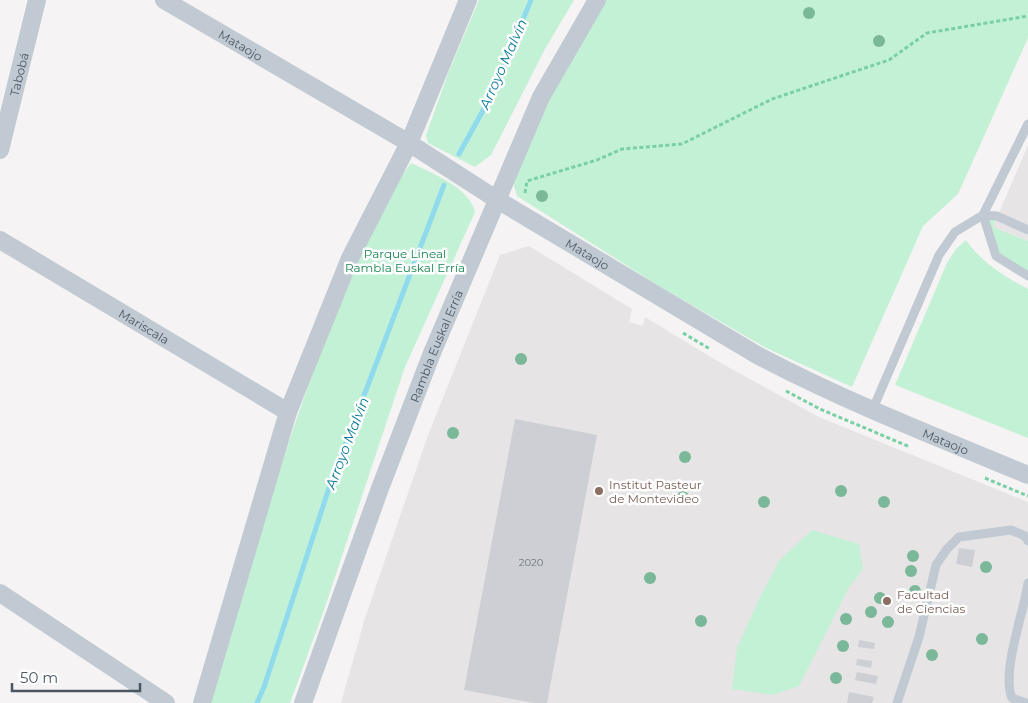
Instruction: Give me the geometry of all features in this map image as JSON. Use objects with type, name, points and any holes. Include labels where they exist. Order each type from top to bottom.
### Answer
[{"type":"street","name":"Tabobá","points":[[0,150],[37,0]]},
{"type":"street","name":"Mataojo","points":[[164,0],[409,143],[496,200],[800,378],[872,411],[1028,475]]},
{"type":"street","points":[[202,703],[288,412],[350,258],[409,143],[468,0]]},
{"type":"street","name":"Rambla Euskal Erría","points":[[304,703],[379,491],[432,353],[541,97],[596,0]]},
{"type":"street","name":"Mariscala","points":[[0,240],[288,412]]},
{"type":"street","points":[[0,593],[166,703]]},
{"type":"lane","points":[[872,411],[943,248],[955,232],[983,215],[1028,124]]},
{"type":"lane","points":[[983,215],[998,216],[1028,230]]},
{"type":"lane","points":[[983,215],[996,256],[1028,276]]},
{"type":"lane","points":[[897,703],[919,638],[936,564],[947,549],[959,537],[1011,530],[1025,536],[1028,541]]},
{"type":"lane","points":[[1026,703],[1012,698],[1009,689],[1010,669],[1028,583]]},
{"type":"path","points":[[525,192],[527,181],[597,160],[622,149],[682,144],[772,99],[889,60],[927,33],[1028,16]]},
{"type":"shaded area","points":[[1028,145],[1028,241],[993,227]]},
{"type":"shaded area","name":"Institut Pasteur de Montevideo","points":[[529,246],[632,309],[629,322],[643,326],[645,317],[719,362],[819,417],[1028,502],[1028,703],[341,703],[365,618],[427,438],[500,255]]},
{"type":"green space","points":[[479,0],[574,0],[545,49],[491,155],[475,167],[428,143],[426,135],[449,71]]},
{"type":"green space","points":[[606,0],[1028,0],[1028,38],[958,194],[923,226],[852,387],[766,348],[659,286],[517,196],[512,179],[578,40]]},
{"type":"green space","name":"Parque Lineal Rambla Euskal Erría","points":[[411,163],[449,182],[466,196],[472,203],[475,212],[405,367],[324,610],[290,703],[208,703],[278,475],[325,340],[362,248],[397,183]]},
{"type":"green space","points":[[983,215],[997,216],[993,227],[1028,241],[1028,276],[996,256]]},
{"type":"green space","points":[[966,240],[994,268],[1028,289],[1028,438],[895,385],[947,263],[956,249]]},
{"type":"green space","points":[[812,530],[859,544],[863,569],[849,587],[799,686],[772,695],[732,689],[737,648],[760,597],[779,561]]},
{"type":"building","name":"Institut Pasteur de Montevideo","points":[[515,419],[597,435],[547,703],[534,703],[464,690]]},
{"type":"building","points":[[959,548],[975,550],[972,567],[956,564]]},
{"type":"building","points":[[859,640],[875,643],[874,649],[858,647]]},
{"type":"building","points":[[857,659],[872,661],[871,668],[856,665]]},
{"type":"building","points":[[857,672],[878,676],[876,684],[855,680]]},
{"type":"building","points":[[849,692],[874,697],[872,703],[847,703]]},
{"type":"waterway","name":"Arroyo Malvín","points":[[459,154],[492,94],[531,0]]},
{"type":"waterway","name":"Arroyo Malvín","points":[[257,703],[264,687],[330,485],[444,185]]},
{"type":"place","name":"Institut Pasteur de Montevideo","points":[[599,491]]},
{"type":"place","name":"Facultad de Ciencias","points":[[887,601]]}]
